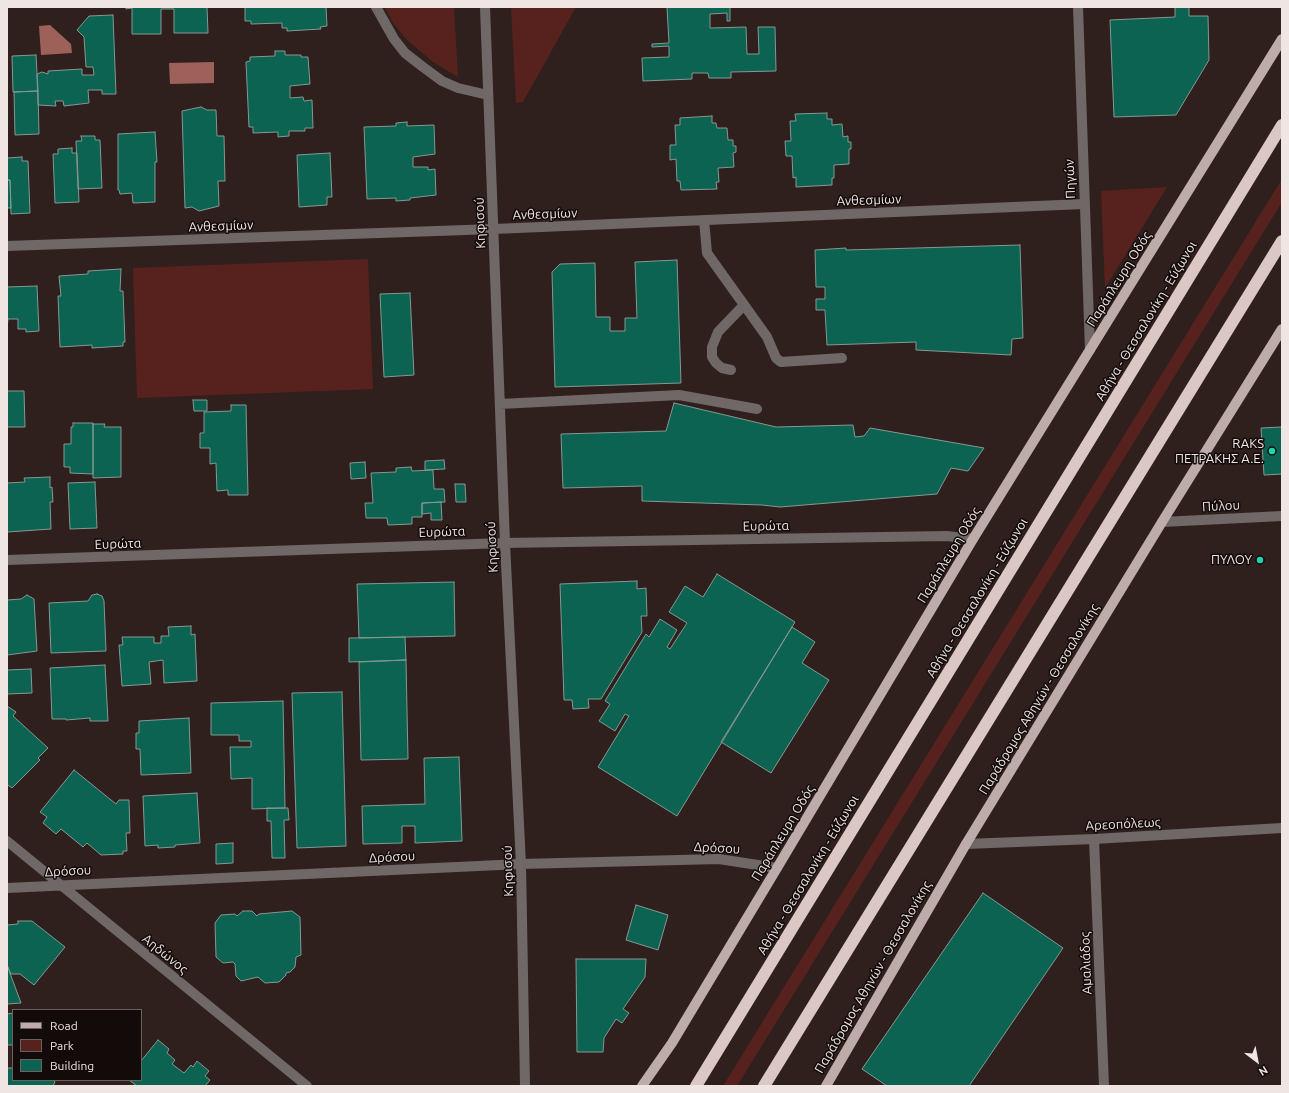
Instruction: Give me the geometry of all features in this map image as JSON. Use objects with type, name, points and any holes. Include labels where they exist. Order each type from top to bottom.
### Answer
[{"type":"highway","name":"Αθήνα - Θεσσαλονίκη - Εύζωνοι","points":[[696,1086],[1282,125]]},
{"type":"highway","points":[[764,1086],[1282,241]]},
{"type":"main road","name":"Παράπλευρη Οδός","points":[[642,1086],[672,1042],[973,539],[1282,39]]},
{"type":"main road","name":"Παράδρομος Αθηνών - Θεσσαλονίκης","points":[[826,1086],[966,844],[1162,522],[1282,329]]},
{"type":"street","points":[[376,7],[394,39],[405,53],[447,83],[488,95]]},
{"type":"street","name":"Κηφισού","points":[[485,7],[505,543],[521,864],[525,1086]]},
{"type":"street","name":"Πηγών","points":[[1078,7],[1090,350]]},
{"type":"street","name":"Ανθεσμίων","points":[[7,246],[494,229],[1084,204]]},
{"type":"street","points":[[704,220],[707,253],[767,336],[776,358],[781,362],[842,358]]},
{"type":"street","points":[[731,370],[722,368],[716,364],[712,357],[712,347],[718,332],[744,305]]},
{"type":"street","points":[[500,404],[679,394],[757,409]]},
{"type":"street","name":"Πύλου","points":[[1162,522],[1282,516]]},
{"type":"street","name":"Ευρώτα","points":[[7,560],[505,543],[947,536],[973,539]]},
{"type":"street","name":"Αρεοπόλεως","points":[[966,844],[1094,839],[1282,828]]},
{"type":"street","name":"Αμαλιάδος","points":[[1094,839],[1104,1086]]},
{"type":"street","name":"Αηδώνος","points":[[7,842],[307,1086]]},
{"type":"street","name":"Δρόσου","points":[[7,888],[521,864],[719,858],[777,868]]},
{"type":"green space","points":[[385,7],[454,7],[458,77],[433,62],[407,40],[393,23]]},
{"type":"green space","points":[[511,7],[576,7],[523,102],[516,103]]},
{"type":"green space","points":[[1282,179],[1282,202],[737,1086],[723,1086]]},
{"type":"green space","points":[[1167,187],[1105,288],[1101,191]]},
{"type":"green space","points":[[368,259],[373,389],[137,398],[133,268]]},
{"type":"shaded area","points":[[50,25],[71,44],[72,53],[41,55],[39,26]]},
{"type":"shaded area","points":[[214,62],[214,83],[170,84],[169,63]]},
{"type":"building","points":[[126,7],[207,7],[208,33],[174,33],[174,9],[161,9],[161,34],[132,34],[132,8],[126,9]]},
{"type":"building","points":[[245,7],[326,7],[327,26],[320,27],[321,29],[287,31],[287,28],[282,28],[282,23],[251,24],[251,21],[245,21]]},
{"type":"building","points":[[667,7],[730,7],[730,21],[727,21],[727,13],[710,14],[710,28],[746,27],[747,54],[759,54],[758,27],[775,27],[776,71],[731,72],[731,78],[709,78],[708,73],[692,73],[692,79],[643,81],[642,58],[669,57],[669,46],[652,47],[652,44],[669,43]]},
{"type":"building","points":[[1175,7],[1189,7],[1189,16],[1208,16],[1209,60],[1176,115],[1114,117],[1110,20],[1175,17]]},
{"type":"building","points":[[113,15],[116,94],[102,94],[102,90],[88,90],[89,103],[64,106],[63,101],[55,101],[56,106],[38,105],[37,74],[42,72],[48,74],[48,71],[82,69],[82,75],[94,75],[93,67],[86,67],[84,37],[77,30],[89,16]]},
{"type":"building","points":[[275,51],[285,51],[285,55],[301,55],[301,57],[308,57],[310,84],[290,86],[290,98],[303,97],[304,101],[312,100],[313,128],[305,128],[305,131],[289,131],[289,136],[278,137],[278,132],[253,133],[253,127],[249,127],[246,62],[250,61],[250,57],[275,56]]},
{"type":"building","points":[[36,55],[38,91],[13,92],[12,56]]},
{"type":"building","points":[[38,91],[39,134],[15,135],[14,92]]},
{"type":"building","points":[[201,107],[207,110],[216,110],[217,136],[224,136],[225,181],[218,181],[219,206],[199,211],[192,207],[185,208],[182,111]]},
{"type":"building","points":[[827,113],[827,119],[832,119],[832,125],[842,124],[843,137],[848,136],[848,142],[851,142],[851,149],[849,149],[849,164],[834,165],[834,178],[832,178],[832,185],[796,187],[796,177],[793,178],[792,156],[786,156],[785,141],[791,141],[790,121],[796,121],[795,114]]},
{"type":"building","points":[[712,116],[712,123],[716,123],[717,128],[727,128],[728,140],[733,140],[733,146],[736,146],[736,152],[733,153],[734,167],[718,168],[719,182],[716,182],[717,189],[681,190],[680,181],[677,181],[676,159],[670,160],[670,145],[676,145],[675,125],[680,125],[680,118]]},
{"type":"building","points":[[407,122],[407,126],[434,125],[435,154],[413,157],[413,167],[428,167],[428,170],[435,169],[436,195],[396,201],[396,198],[367,199],[364,127],[396,126],[396,123]]},
{"type":"building","points":[[155,132],[157,162],[155,162],[155,202],[133,203],[132,193],[120,194],[118,190],[118,134]]},
{"type":"building","points":[[81,136],[95,136],[95,140],[100,140],[102,188],[78,189],[76,141],[82,141]]},
{"type":"building","points":[[72,148],[72,153],[77,153],[79,202],[55,203],[53,154],[58,154],[58,149]]},
{"type":"building","points":[[330,153],[332,197],[327,197],[327,205],[299,207],[297,155]]},
{"type":"building","points":[[22,157],[22,161],[28,161],[30,213],[11,214],[10,180],[7,180],[7,158]]},
{"type":"building","points":[[7,180],[10,180],[11,208],[7,208]]},
{"type":"building","points":[[1020,245],[1023,338],[1012,339],[1011,355],[916,350],[916,342],[827,345],[825,310],[816,310],[816,299],[825,299],[825,287],[816,287],[815,250],[846,248],[846,250]]},
{"type":"building","points":[[677,260],[681,383],[555,387],[552,272],[560,264],[595,263],[596,317],[610,317],[610,331],[625,331],[625,318],[637,318],[635,262]]},
{"type":"building","points":[[121,269],[120,291],[123,291],[125,342],[123,342],[123,346],[92,348],[92,345],[60,347],[58,296],[61,296],[59,276],[88,274],[88,271]]},
{"type":"building","points":[[37,286],[39,331],[26,332],[26,329],[18,329],[18,319],[8,319],[7,328],[7,287]]},
{"type":"building","points":[[410,293],[414,375],[384,377],[380,294]]},
{"type":"building","points":[[7,391],[24,391],[25,427],[7,427]]},
{"type":"building","points":[[193,400],[207,400],[207,411],[194,411]]},
{"type":"building","points":[[674,403],[776,427],[853,425],[855,437],[864,436],[870,428],[984,448],[968,471],[951,468],[937,494],[780,507],[762,505],[642,501],[642,486],[563,488],[561,434],[666,431]]},
{"type":"building","points":[[231,405],[246,405],[248,495],[228,495],[228,490],[217,491],[216,463],[210,464],[210,448],[200,448],[200,433],[204,433],[204,412],[231,411]]},
{"type":"building","points":[[73,423],[93,423],[93,474],[70,473],[70,467],[64,467],[64,444],[71,444],[71,427],[73,427]]},
{"type":"building","points":[[93,424],[105,424],[104,427],[121,427],[121,477],[93,478]]},
{"type":"building","name":"RAKS ΠΕΤΡΑΚΗΣ Α.Ε.","points":[[1282,427],[1282,474],[1264,475],[1261,428]]},
{"type":"building","points":[[444,460],[445,469],[425,470],[425,461]]},
{"type":"building","points":[[365,462],[366,478],[351,479],[350,463]]},
{"type":"building","points":[[411,467],[412,471],[433,470],[434,489],[444,489],[445,502],[422,503],[422,517],[412,517],[412,524],[388,525],[387,518],[366,518],[365,503],[373,503],[371,473],[396,472],[396,468]]},
{"type":"building","points":[[50,477],[50,488],[52,487],[53,502],[50,502],[51,529],[7,532],[7,483],[25,482],[24,478]]},
{"type":"building","points":[[95,482],[97,528],[70,529],[68,483]]},
{"type":"building","points":[[455,484],[465,484],[466,502],[456,502]]},
{"type":"building","points":[[441,502],[442,520],[431,520],[431,513],[422,514],[422,503]]},
{"type":"building","points":[[717,574],[795,622],[677,816],[598,767],[629,716],[625,714],[615,731],[599,721],[610,704],[605,701],[646,634],[649,637],[660,619],[677,630],[667,647],[670,649],[687,623],[669,612],[685,586],[703,597]]},
{"type":"building","points":[[637,581],[637,589],[646,588],[647,616],[641,616],[642,632],[601,699],[588,699],[589,708],[573,709],[572,700],[564,700],[560,584]]},
{"type":"building","points":[[454,582],[455,636],[359,638],[357,584]]},
{"type":"building","points":[[97,594],[102,596],[104,601],[106,651],[51,653],[49,603],[88,601],[92,595]]},
{"type":"building","points":[[27,595],[34,599],[37,651],[7,655],[7,600],[21,599]]},
{"type":"building","points":[[191,626],[191,635],[195,634],[197,681],[164,683],[163,660],[149,662],[151,684],[122,686],[119,645],[123,645],[122,637],[154,637],[154,643],[161,643],[161,636],[169,636],[168,627]]},
{"type":"building","points":[[792,627],[815,642],[802,663],[829,680],[771,773],[721,742]]},
{"type":"building","points":[[405,637],[406,660],[349,662],[349,638]]},
{"type":"building","points":[[406,660],[408,759],[361,760],[359,662]]},
{"type":"building","points":[[105,665],[108,721],[90,721],[90,718],[66,720],[52,719],[50,668]]},
{"type":"building","points":[[31,669],[32,693],[7,694],[7,670]]},
{"type":"building","points":[[342,692],[346,846],[297,848],[292,693]]},
{"type":"building","points":[[283,701],[285,808],[252,809],[252,778],[231,779],[230,747],[251,747],[251,741],[239,741],[239,735],[211,735],[211,703]]},
{"type":"building","points":[[7,706],[16,712],[13,716],[48,748],[38,758],[40,760],[12,788],[8,785],[7,786]]},
{"type":"building","points":[[189,718],[191,773],[141,775],[140,749],[136,749],[136,733],[139,733],[139,721]]},
{"type":"building","points":[[459,757],[462,841],[415,843],[415,826],[402,826],[402,843],[363,844],[362,806],[425,804],[424,758]]},
{"type":"building","points":[[74,770],[116,804],[119,800],[129,800],[130,833],[126,833],[127,851],[123,851],[123,854],[101,855],[87,843],[83,847],[61,829],[56,834],[43,823],[47,817],[40,812]]},
{"type":"building","points":[[197,793],[200,843],[158,848],[158,845],[145,846],[143,796]]},
{"type":"building","points":[[267,808],[288,808],[289,820],[284,820],[285,858],[272,858],[271,821],[267,821]]},
{"type":"building","points":[[233,843],[233,863],[216,864],[216,844]]},
{"type":"building","points":[[983,893],[1063,948],[969,1086],[887,1086],[862,1069]]},
{"type":"building","points":[[636,905],[668,915],[658,950],[626,940]]},
{"type":"building","points":[[243,911],[252,911],[257,916],[259,914],[292,911],[300,917],[301,955],[296,957],[295,967],[290,972],[286,973],[286,975],[279,982],[265,983],[258,977],[241,981],[236,976],[235,964],[233,962],[223,963],[216,957],[215,923],[221,915],[235,914],[237,916]]},
{"type":"building","points":[[18,921],[32,921],[65,947],[34,985],[20,974],[11,974],[7,965],[7,925],[18,924]]},
{"type":"building","points":[[576,959],[646,959],[645,977],[623,1009],[629,1013],[622,1023],[616,1019],[604,1038],[603,1052],[577,1052]]},
{"type":"building","points":[[7,965],[21,1003],[7,1004]]},
{"type":"building","points":[[12,1013],[12,1045],[7,1045],[7,1014]]},
{"type":"building","points":[[158,1040],[169,1049],[167,1053],[175,1060],[172,1064],[184,1073],[191,1065],[193,1067],[197,1061],[209,1071],[205,1076],[210,1080],[205,1086],[137,1086],[130,1081],[142,1081],[142,1060]]},
{"type":"building","points":[[7,1068],[12,1068],[12,1081],[55,1082],[53,1086],[7,1086]]},
{"type":"place","name":"RAKS ΠΕΤΡΑΚΗΣ Α.Ε.","points":[[1272,451]]},
{"type":"place","name":"ΠΥΛΟΥ","points":[[1260,560]]}]
